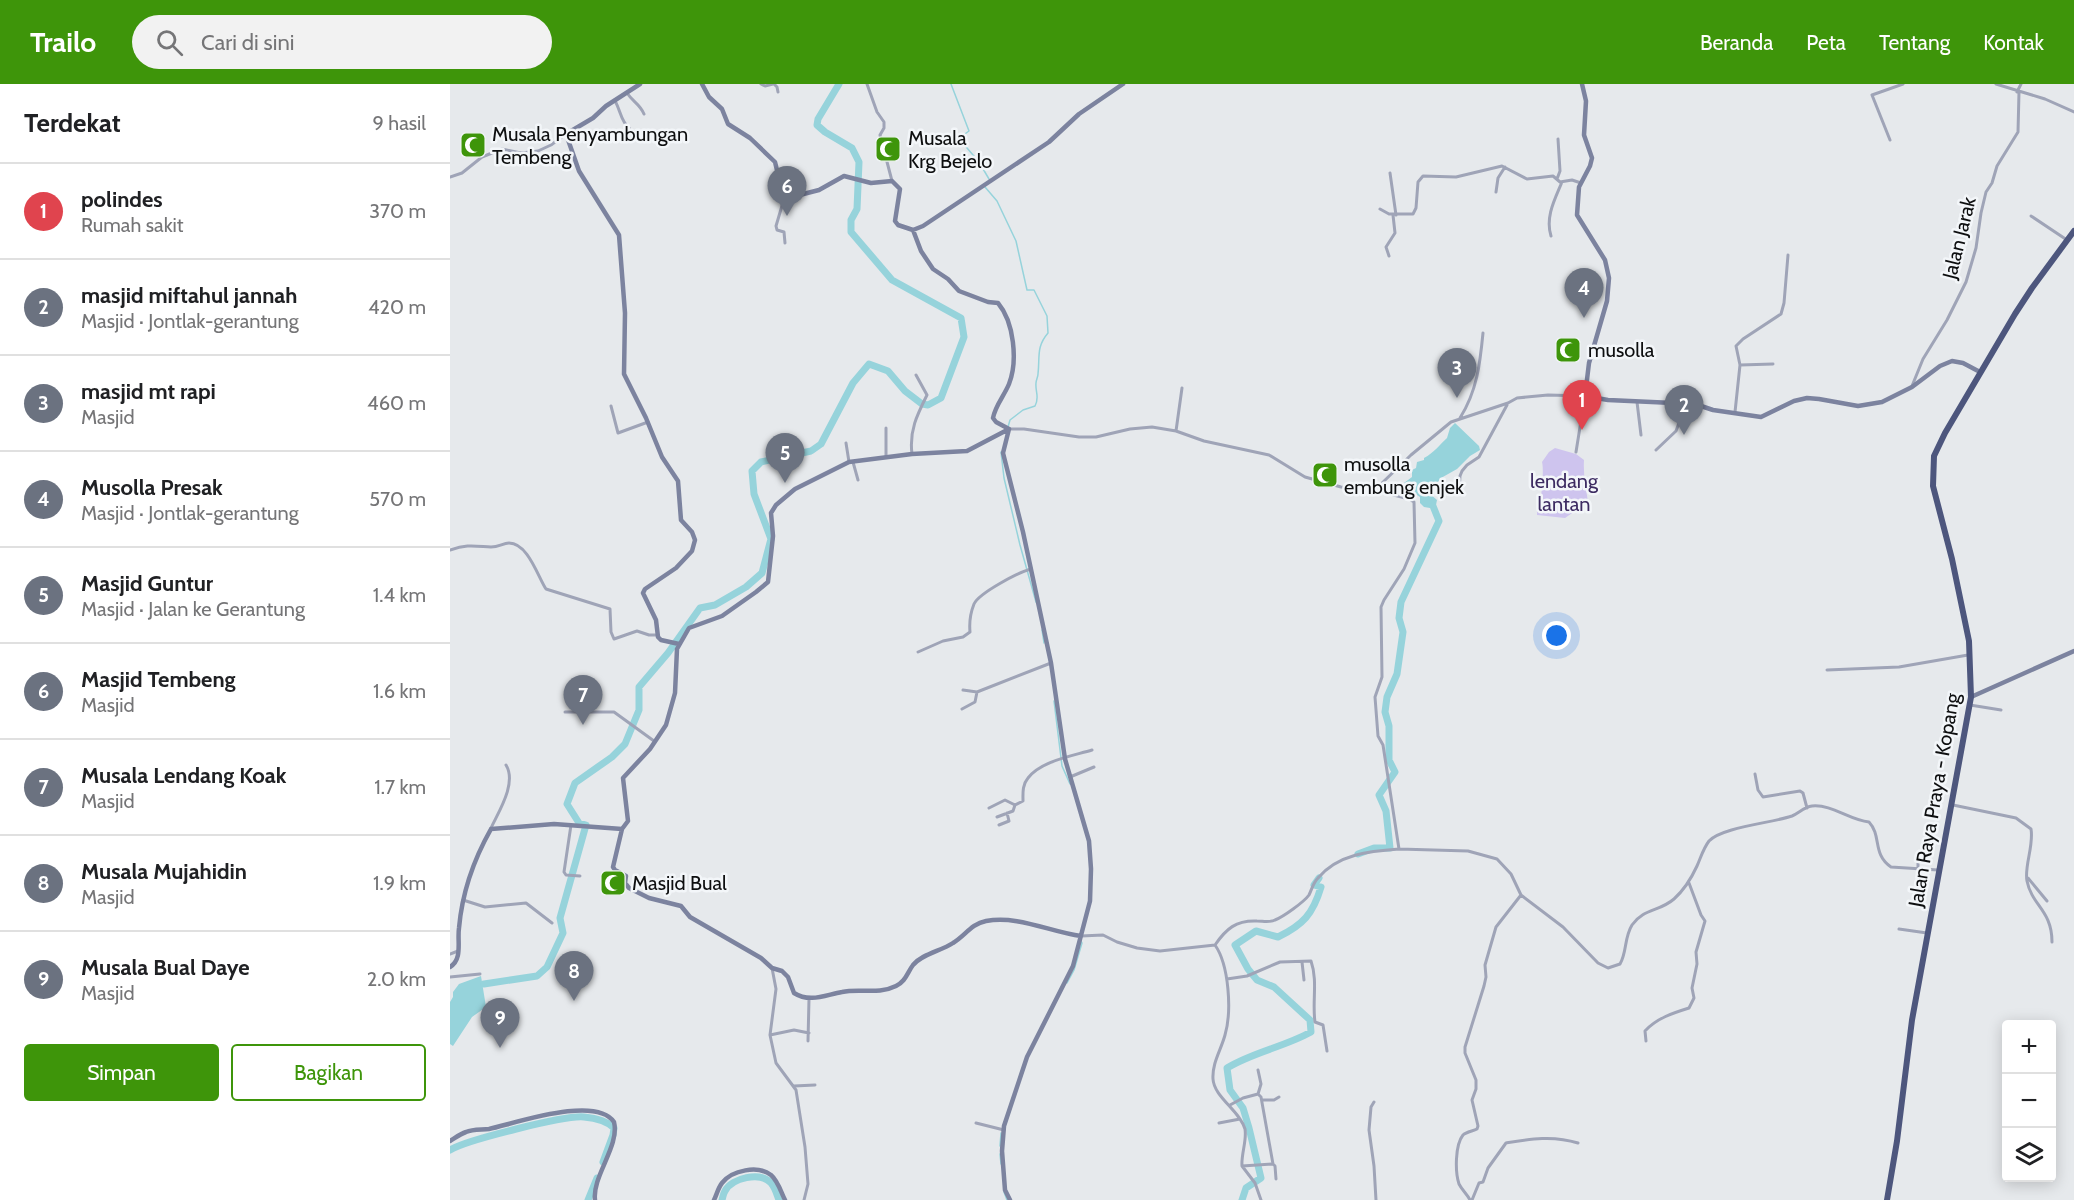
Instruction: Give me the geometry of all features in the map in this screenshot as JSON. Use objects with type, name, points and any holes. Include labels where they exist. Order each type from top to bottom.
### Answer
[{"type":"highway","name":"Jalan Raya Praya - Kopang","points":[[1887,1200],[1912,1020],[1971,697],[1970,655],[1964,612],[1935,495],[1932,478],[1934,456],[1980,372],[2032,288],[2074,231]]},
{"type":"street","points":[[450,177],[462,173],[482,158],[497,151],[504,149],[521,153],[538,151],[547,147],[583,125],[640,84]]},
{"type":"street","points":[[702,84],[709,97],[722,109],[729,124],[750,138],[775,162],[784,199],[776,227],[783,231],[785,243]]},
{"type":"street","points":[[761,84],[765,86],[774,84],[778,92]]},
{"type":"street","points":[[867,84],[876,112],[884,122],[880,135],[892,181],[900,189],[895,221],[900,226],[913,230],[973,194],[1053,140],[1079,114],[1123,84]]},
{"type":"street","points":[[1576,452],[1589,363],[1607,301],[1609,278],[1605,260],[1578,219],[1576,203],[1581,183],[1592,158],[1584,135],[1586,101],[1582,84]]},
{"type":"street","points":[[1890,140],[1872,95],[1903,84]]},
{"type":"street","points":[[1996,84],[2045,99],[2074,112]]},
{"type":"street","points":[[2018,92],[2021,84]]},
{"type":"street","name":"Jalan Jarak","points":[[1912,387],[1917,369],[1947,320],[1966,282],[1976,248],[1986,192],[1994,179],[1997,166],[2018,132],[2018,92]]},
{"type":"street","points":[[627,93],[631,100],[641,107],[644,114]]},
{"type":"street","points":[[615,101],[624,123],[629,128]]},
{"type":"street","points":[[566,134],[579,171],[619,235],[625,313],[624,374],[648,422],[660,453],[678,483],[681,520],[693,533],[696,543],[692,552],[676,568],[644,592],[656,620],[656,635]]},
{"type":"street","points":[[1557,179],[1560,171],[1558,139]]},
{"type":"street","points":[[1380,209],[1386,214],[1410,215],[1414,213],[1418,182],[1421,177],[1456,177],[1502,166],[1527,178],[1553,176],[1562,182],[1572,180],[1581,183]]},
{"type":"street","points":[[1496,192],[1498,178],[1505,167]]},
{"type":"street","points":[[1389,256],[1386,247],[1395,233],[1390,173]]},
{"type":"street","points":[[784,199],[813,192],[844,176],[875,183],[892,181]]},
{"type":"street","points":[[1551,236],[1548,226],[1549,216],[1562,182]]},
{"type":"street","points":[[2031,216],[2067,240]]},
{"type":"street","points":[[913,230],[921,251],[933,269],[948,279],[959,291],[988,302],[998,303],[1003,310],[1013,343],[1014,364],[1009,385],[993,418],[1009,429]]},
{"type":"street","points":[[1734,414],[1740,365],[1736,352],[1737,343],[1775,320],[1782,312],[1788,255]]},
{"type":"street","points":[[1459,419],[1468,405],[1476,384],[1483,333]]},
{"type":"street","points":[[1938,870],[1899,869],[1887,865],[1878,852],[1875,832],[1869,822],[1855,820],[1821,807],[1807,808],[1789,817],[1726,832],[1714,837],[1702,851],[1689,882],[1681,892],[1665,906],[1644,913],[1638,918],[1628,933],[1623,961],[1614,968],[1608,968],[1598,963],[1563,927],[1521,895],[1511,874],[1497,859],[1468,851],[1399,849],[1363,853],[1335,863],[1316,880],[1306,898],[1276,920],[1236,924],[1223,933],[1215,945],[1150,950],[1123,944],[1103,935],[1081,936],[1016,922],[986,921],[972,927],[952,944],[915,963],[906,978],[892,987],[873,992],[841,992],[809,999],[795,995],[785,974],[690,917],[681,906],[649,898],[627,886],[626,876],[613,867],[622,829],[628,821],[623,778],[656,742],[666,725],[674,699],[678,644],[691,626],[722,616],[768,582],[773,536],[771,513],[776,505],[801,486],[851,462],[912,454],[967,451],[1009,429],[1028,429],[1079,437],[1100,437],[1148,427],[1176,431],[1214,443],[1269,455],[1305,477],[1357,489],[1380,484],[1450,423],[1525,396],[1585,396],[1606,400],[1698,405],[1734,414],[1763,417],[1794,401],[1806,398],[1858,406],[1882,402],[1912,387],[1946,363],[1957,361],[1980,372]]},
{"type":"street","points":[[1740,365],[1773,364]]},
{"type":"street","points":[[912,454],[911,433],[927,395],[916,375]]},
{"type":"street","points":[[1176,431],[1182,388]]},
{"type":"street","points":[[1637,400],[1641,435]]},
{"type":"street","points":[[1459,493],[1462,471],[1479,457],[1508,403]]},
{"type":"street","points":[[1656,450],[1676,431],[1686,404]]},
{"type":"street","points":[[610,406],[618,433],[648,422]]},
{"type":"street","points":[[886,428],[886,457]]},
{"type":"street","points":[[1009,429],[1003,453],[1027,570],[1050,663],[1065,759],[1088,834],[1090,849],[1090,901],[1073,966],[1027,1057],[1004,1130],[1002,1151],[1005,1190],[1010,1200]]},
{"type":"street","points":[[846,443],[858,480]]},
{"type":"street","points":[[1380,484],[1386,493],[1413,501],[1416,536],[1407,564],[1381,607],[1382,677],[1375,697],[1378,736],[1383,745],[1399,849]]},
{"type":"street","points":[[450,550],[464,545],[499,547],[507,543],[513,544],[529,556],[546,589],[610,609],[611,632],[614,639],[637,631],[656,635],[662,640],[678,644]]},
{"type":"street","points":[[918,652],[943,641],[967,635],[970,632],[969,617],[976,601],[1027,570]]},
{"type":"street","points":[[1971,697],[2074,651]]},
{"type":"street","points":[[1827,670],[1899,667],[1970,655]]},
{"type":"street","points":[[963,690],[976,692],[1050,663]]},
{"type":"street","points":[[962,709],[975,702],[976,692]]},
{"type":"street","points":[[1970,705],[2001,710]]},
{"type":"street","points":[[565,712],[614,712],[656,742]]},
{"type":"street","points":[[997,817],[1013,810],[1014,805],[1023,801],[1024,785],[1029,777],[1057,761],[1092,750]]},
{"type":"street","points":[[450,967],[457,962],[458,936],[466,886],[509,782],[510,771],[506,765]]},
{"type":"street","points":[[1070,777],[1094,767]]},
{"type":"street","points":[[1755,774],[1758,790],[1763,797],[1800,791],[1803,793],[1807,808]]},
{"type":"street","points":[[989,808],[1005,800],[1014,805]]},
{"type":"street","points":[[1951,804],[2016,818],[2032,831],[2027,877],[2030,890],[2048,918],[2052,942]]},
{"type":"street","points":[[999,825],[1009,821],[1007,813]]},
{"type":"street","points":[[491,829],[554,824],[622,829]]},
{"type":"street","points":[[571,825],[564,872],[566,875],[580,876]]},
{"type":"street","points":[[1918,857],[1918,870]]},
{"type":"street","points":[[2027,877],[2048,901]]},
{"type":"street","points":[[1646,1041],[1645,1031],[1652,1024],[1689,1008],[1693,1002],[1692,988],[1697,964],[1695,952],[1705,921],[1689,882]]},
{"type":"street","points":[[1521,895],[1496,927],[1485,965],[1486,977],[1465,1047],[1476,1080],[1472,1100],[1478,1126],[1475,1131],[1466,1133],[1458,1150],[1457,1171],[1460,1186],[1471,1200],[1479,1183],[1484,1182],[1488,1168],[1506,1143],[1534,1138],[1578,1143]]},
{"type":"street","points":[[463,900],[485,907],[526,903],[552,923]]},
{"type":"street","points":[[1899,929],[1927,933]]},
{"type":"street","points":[[1215,945],[1221,955],[1227,979],[1227,1027],[1216,1059],[1213,1080],[1218,1092],[1240,1119],[1245,1133],[1242,1166],[1255,1183],[1261,1200]]},
{"type":"street","points":[[450,954],[458,951]]},
{"type":"street","points":[[1227,979],[1260,972],[1280,962],[1311,961],[1315,1022],[1323,1024],[1327,1051]]},
{"type":"street","points":[[1302,962],[1304,980]]},
{"type":"street","points":[[772,968],[776,989],[770,1035],[776,1063],[794,1086],[805,1147],[808,1184],[804,1200]]},
{"type":"street","points":[[450,977],[480,974]]},
{"type":"street","points":[[808,1041],[809,999]]},
{"type":"street","points":[[770,1035],[796,1030],[809,1033]]},
{"type":"street","points":[[1258,1070],[1261,1084],[1258,1094],[1262,1101],[1276,1179]]},
{"type":"street","points":[[794,1086],[815,1085]]},
{"type":"street","points":[[1230,1105],[1258,1094]]},
{"type":"street","points":[[1262,1101],[1279,1097]]},
{"type":"street","points":[[1374,1102],[1371,1107],[1369,1130],[1376,1200]]},
{"type":"street","points":[[450,1142],[470,1131],[489,1129],[566,1111],[584,1110],[608,1116],[614,1122],[615,1135],[594,1199]]},
{"type":"street","points":[[1219,1123],[1240,1119]]},
{"type":"street","points":[[976,1123],[1004,1130]]},
{"type":"street","points":[[1242,1166],[1273,1164]]},
{"type":"street","points":[[714,1200],[727,1178],[740,1172],[758,1170],[774,1179],[785,1200]]},
{"type":"green space","name":"lendang lantan","points":[[1555,448],[1576,454],[1584,460],[1588,502],[1565,518],[1537,515],[1541,498],[1542,462]]},
{"type":"water","points":[[1455,423],[1479,446],[1480,450],[1457,469],[1441,478],[1429,493],[1437,500],[1436,505],[1430,508],[1424,507],[1420,503],[1420,497],[1408,489],[1404,483],[1412,477],[1412,470],[1416,468],[1417,462],[1424,460],[1447,438],[1450,428]]},
{"type":"water","points":[[481,976],[486,1007],[472,1017],[453,1046],[450,1044],[450,1002],[453,992],[459,984]]},
{"type":"waterway","points":[[484,984],[537,976],[547,967],[563,933],[560,918],[586,825],[579,823],[567,804],[575,783],[612,757],[625,744],[639,710],[639,687],[668,653],[700,608],[715,605],[746,587],[762,573],[771,539],[754,494],[752,471],[761,462],[811,451],[821,444],[853,383],[869,364],[888,371],[905,391],[922,404],[928,405],[941,398],[964,337],[961,318],[892,280],[851,232],[851,220],[857,209],[859,162],[852,148],[817,125],[818,119],[839,84]]},
{"type":"waterway","points":[[951,84],[969,131],[962,136],[961,141],[979,162],[989,179]]},
{"type":"waterway","points":[[985,187],[997,201],[1016,241],[1027,290],[1034,290],[1047,316],[1048,333],[1039,352],[1035,406],[1023,410],[1010,420],[1008,427]]},
{"type":"waterway","points":[[1001,452],[1004,478],[1036,602]]},
{"type":"waterway","points":[[1358,854],[1374,848],[1390,848],[1386,811],[1379,795],[1395,772],[1389,760],[1389,726],[1385,712],[1387,697],[1397,674],[1403,632],[1399,618],[1401,602],[1439,521],[1433,506]]},
{"type":"waterway","points":[[1042,630],[1044,643]]},
{"type":"waterway","points":[[1054,701],[1062,766],[1070,784]]},
{"type":"waterway","points":[[1242,1200],[1246,1188],[1261,1178],[1243,1108],[1230,1090],[1227,1068],[1311,1032],[1310,1020],[1274,987],[1257,980],[1235,945],[1256,931],[1278,937],[1294,928],[1306,918],[1314,905],[1321,887],[1314,885],[1319,878]]},
{"type":"waterway","points":[[1067,983],[1074,970],[1081,941]]},
{"type":"waterway","points":[[450,1150],[475,1140],[516,1129],[584,1117],[600,1120],[614,1128],[603,1162]]},
{"type":"waterway","points":[[1000,1146],[1001,1133]]},
{"type":"waterway","points":[[1000,1154],[1001,1164]]},
{"type":"waterway","points":[[722,1200],[729,1186],[753,1177],[760,1177],[771,1183],[779,1200]]},
{"type":"waterway","points":[[588,1200],[597,1178]]},
{"type":"waterway","points":[[1004,1192],[1007,1200]]},
{"type":"place","name":"Musala Penyambungan Tembeng","points":[[473,145]]},
{"type":"place","name":"Musala Krg Bejelo","points":[[888,149]]},
{"type":"place","name":"Masjid Tembeng","points":[[787,216]]},
{"type":"place","name":"Musolla Presak","points":[[1584,318]]},
{"type":"place","name":"musolla","points":[[1568,350]]},
{"type":"place","name":"masjid mt rapi","points":[[1457,398]]},
{"type":"place","name":"polindes","points":[[1582,430]]},
{"type":"place","name":"masjid miftahul jannah","points":[[1684,435]]},
{"type":"place","name":"musolla embung enjek","points":[[1325,475]]},
{"type":"place","name":"Masjid Guntur","points":[[785,483]]},
{"type":"place","name":"Musala Lendang Koak","points":[[583,725]]},
{"type":"place","name":"Masjid Bual","points":[[613,883]]},
{"type":"place","name":"Musala Mujahidin","points":[[574,1001]]},
{"type":"place","name":"Musala Bual Daye","points":[[500,1048]]}]
